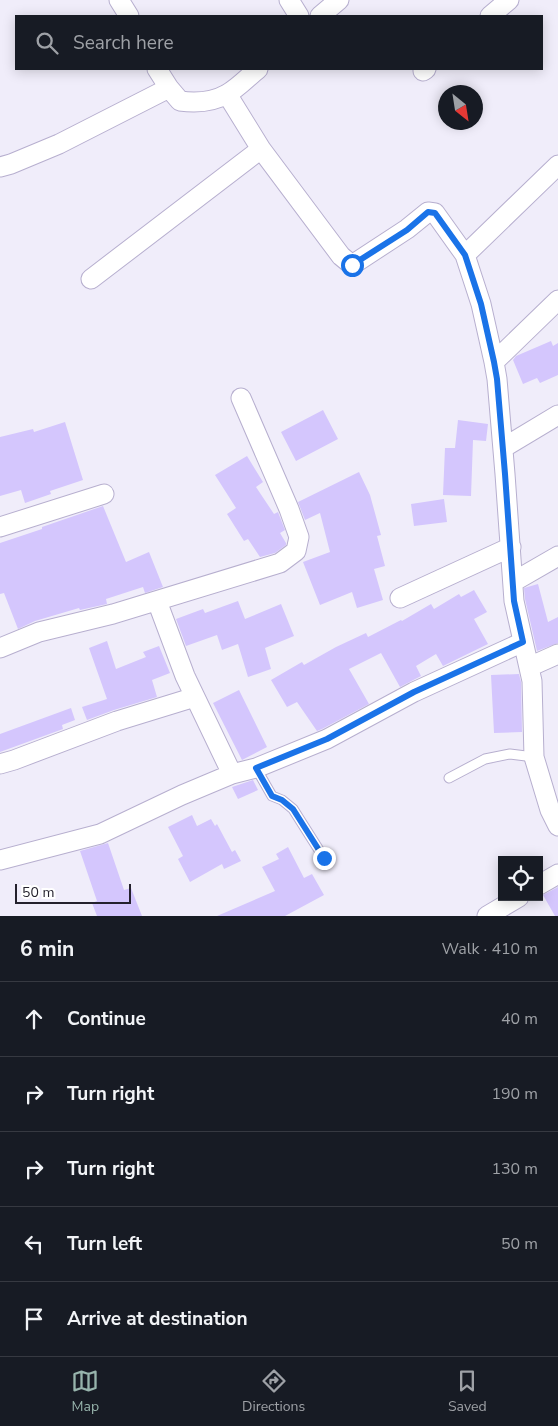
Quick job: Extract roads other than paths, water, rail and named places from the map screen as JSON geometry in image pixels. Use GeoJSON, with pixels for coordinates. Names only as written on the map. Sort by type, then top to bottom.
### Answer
{"type":"FeatureCollection","features":[{"type":"Feature","properties":{"kind":"street"},"geometry":{"type":"LineString","coordinates":[[119,0],[128,15]]}},
{"type":"Feature","properties":{"kind":"street"},"geometry":{"type":"LineString","coordinates":[[289,0],[297,15]]}},
{"type":"Feature","properties":{"kind":"street"},"geometry":{"type":"LineString","coordinates":[[321,15],[339,0]]}},
{"type":"Feature","properties":{"kind":"street"},"geometry":{"type":"LineString","coordinates":[[491,15],[509,0]]}},
{"type":"Feature","properties":{"kind":"street"},"geometry":{"type":"LineString","coordinates":[[158,70],[180,102],[195,103],[226,94],[257,70]]}},
{"type":"Feature","properties":{"kind":"street"},"geometry":{"type":"LineString","coordinates":[[0,167],[59,144],[169,88]]}},
{"type":"Feature","properties":{"kind":"street"},"geometry":{"type":"LineString","coordinates":[[226,94],[261,149],[340,256],[352,265],[407,230],[428,212],[435,213],[465,255],[481,304],[497,379],[514,601],[532,681],[534,757],[550,810],[558,826]]}},
{"type":"Feature","properties":{"kind":"street"},"geometry":{"type":"LineString","coordinates":[[91,279],[261,149]]}},
{"type":"Feature","properties":{"kind":"street"},"geometry":{"type":"LineString","coordinates":[[465,255],[558,165]]}},
{"type":"Feature","properties":{"kind":"street"},"geometry":{"type":"LineString","coordinates":[[494,362],[558,300]]}},
{"type":"Feature","properties":{"kind":"street"},"geometry":{"type":"LineString","coordinates":[[0,648],[39,632],[113,614],[280,563],[296,551],[299,537],[289,509],[241,398]]}},
{"type":"Feature","properties":{"kind":"street"},"geometry":{"type":"LineString","coordinates":[[503,448],[558,415]]}},
{"type":"Feature","properties":{"kind":"street"},"geometry":{"type":"LineString","coordinates":[[0,527],[104,494]]}},
{"type":"Feature","properties":{"kind":"street"},"geometry":{"type":"LineString","coordinates":[[400,598],[511,547]]}},
{"type":"Feature","properties":{"kind":"street"},"geometry":{"type":"LineString","coordinates":[[513,582],[558,556]]}},
{"type":"Feature","properties":{"kind":"street"},"geometry":{"type":"LineString","coordinates":[[157,601],[185,676],[232,774]]}},
{"type":"Feature","properties":{"kind":"street"},"geometry":{"type":"LineString","coordinates":[[0,860],[100,834],[182,795],[232,774],[256,768],[327,739],[414,692],[523,642]]}},
{"type":"Feature","properties":{"kind":"street"},"geometry":{"type":"LineString","coordinates":[[529,667],[558,654]]}},
{"type":"Feature","properties":{"kind":"street"},"geometry":{"type":"LineString","coordinates":[[0,764],[117,721],[195,697]]}},
{"type":"Feature","properties":{"kind":"street"},"geometry":{"type":"LineString","coordinates":[[543,883],[558,874]]}},
{"type":"Feature","properties":{"kind":"street"},"geometry":{"type":"LineString","coordinates":[[487,916],[512,901]]}},
{"type":"Feature","properties":{"kind":"lane"},"geometry":{"type":"LineString","coordinates":[[449,778],[485,759],[510,754],[534,757]]}},
{"type":"Feature","properties":{"kind":"lane"},"geometry":{"type":"LineString","coordinates":[[256,768],[272,796],[282,800],[293,809],[324,858]]}}]}
